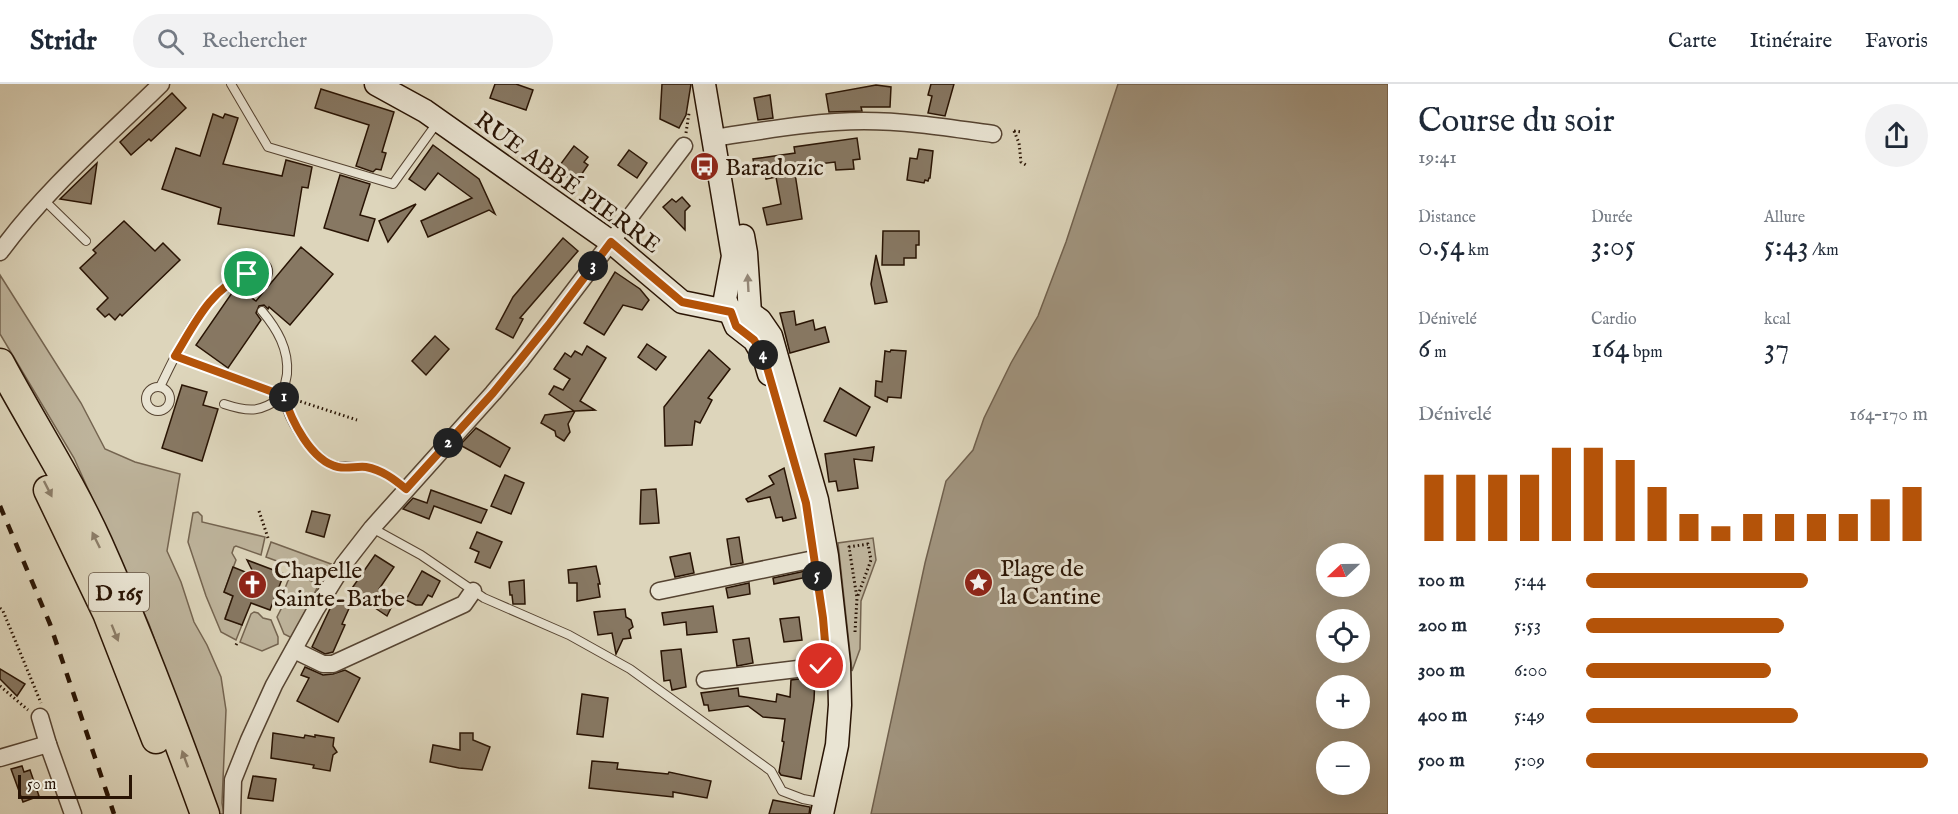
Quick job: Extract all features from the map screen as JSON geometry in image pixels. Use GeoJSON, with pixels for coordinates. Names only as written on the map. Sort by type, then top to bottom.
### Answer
{"type":"FeatureCollection","features":[{"type":"Feature","properties":{"kind":"highway","name":"D 165"},"geometry":{"type":"LineString","coordinates":[[2,378],[25,444],[107,612],[184,814]]}},
{"type":"Feature","properties":{"kind":"highway","name":"D 165"},"geometry":{"type":"LineString","coordinates":[[2,378],[42,436],[97,541],[146,653],[205,814]]}},
{"type":"Feature","properties":{"kind":"street"},"geometry":{"type":"LineString","coordinates":[[0,252],[16,229],[43,199],[162,84]]}},
{"type":"Feature","properties":{"kind":"street","name":"RUE ABBÉ PIERRE"},"geometry":{"type":"LineString","coordinates":[[376,84],[425,111],[611,242],[682,302],[740,312]]}},
{"type":"Feature","properties":{"kind":"street"},"geometry":{"type":"LineString","coordinates":[[704,84],[719,137]]}},
{"type":"Feature","properties":{"kind":"street"},"geometry":{"type":"LineString","coordinates":[[717,84],[719,137],[732,256],[725,299],[740,312],[760,320],[771,336],[817,500],[827,556],[833,664],[817,808]]}},
{"type":"Feature","properties":{"kind":"street"},"geometry":{"type":"LineString","coordinates":[[719,137],[773,129],[863,121],[917,123],[993,134]]}},
{"type":"Feature","properties":{"kind":"street"},"geometry":{"type":"LineString","coordinates":[[232,814],[233,780],[274,685],[344,564],[372,528],[493,393],[550,323],[684,146]]}},
{"type":"Feature","properties":{"kind":"street"},"geometry":{"type":"LineString","coordinates":[[740,312],[736,326],[754,340],[764,357],[806,503],[823,618],[833,664]]}},
{"type":"Feature","properties":{"kind":"street"},"geometry":{"type":"LineString","coordinates":[[659,591],[814,559]]}},
{"type":"Feature","properties":{"kind":"street"},"geometry":{"type":"LineString","coordinates":[[294,650],[323,664],[333,664],[464,604],[473,591]]}},
{"type":"Feature","properties":{"kind":"street"},"geometry":{"type":"LineString","coordinates":[[705,680],[833,664]]}},
{"type":"Feature","properties":{"kind":"street"},"geometry":{"type":"LineString","coordinates":[[40,717],[73,814]]}},
{"type":"Feature","properties":{"kind":"street"},"geometry":{"type":"LineString","coordinates":[[0,758],[48,744]]}},
{"type":"Feature","properties":{"kind":"lane"},"geometry":{"type":"LineString","coordinates":[[231,84],[268,147],[393,184],[438,121]]}},
{"type":"Feature","properties":{"kind":"lane"},"geometry":{"type":"LineString","coordinates":[[43,199],[86,240]]}},
{"type":"Feature","properties":{"kind":"lane"},"geometry":{"type":"LineString","coordinates":[[160,387],[175,356],[217,293],[235,278],[247,274]]}},
{"type":"Feature","properties":{"kind":"lane"},"geometry":{"type":"LineString","coordinates":[[262,312],[275,327],[282,342],[287,360],[284,396],[296,428],[310,447],[323,460],[337,467],[365,467],[376,470],[389,475],[406,489]]}},
{"type":"Feature","properties":{"kind":"lane"},"geometry":{"type":"LineString","coordinates":[[175,356],[284,396]]}},
{"type":"Feature","properties":{"kind":"lane"},"geometry":{"type":"LineString","coordinates":[[224,404],[250,411],[260,410],[284,396]]}},
{"type":"Feature","properties":{"kind":"lane"},"geometry":{"type":"LineString","coordinates":[[372,528],[421,555],[484,598],[570,635],[630,669],[771,771],[782,791],[817,808]]}},
{"type":"Feature","properties":{"kind":"path"},"geometry":{"type":"LineString","coordinates":[[1022,132],[1014,131],[1019,143],[1021,162],[1026,165]]}},
{"type":"Feature","properties":{"kind":"path"},"geometry":{"type":"LineString","coordinates":[[284,396],[357,420]]}},
{"type":"Feature","properties":{"kind":"path"},"geometry":{"type":"LineString","coordinates":[[259,511],[268,538]]}},
{"type":"Feature","properties":{"kind":"path"},"geometry":{"type":"LineString","coordinates":[[855,642],[857,598],[849,547],[868,544],[871,560],[857,598]]}},
{"type":"Feature","properties":{"kind":"path"},"geometry":{"type":"LineString","coordinates":[[0,608],[42,706],[40,717],[28,710],[0,686]]}},
{"type":"Feature","properties":{"kind":"shaded area"},"geometry":{"type":"Polygon","coordinates":[[[1118,84],[1388,84],[1388,814],[871,814],[925,563],[946,481],[973,450],[984,418],[1011,363],[1038,316],[1066,242],[1118,84]]]}},
{"type":"Feature","properties":{"kind":"shaded area"},"geometry":{"type":"Polygon","coordinates":[[[0,275],[81,403],[105,449],[135,462],[180,474],[167,551],[181,582],[194,622],[221,677],[226,710],[222,803],[224,814],[217,814],[149,624],[74,458],[0,334],[0,275]]]}},
{"type":"Feature","properties":{"kind":"shaded area"},"geometry":{"type":"Polygon","coordinates":[[[198,512],[202,516],[202,522],[265,537],[261,555],[236,546],[232,553],[236,560],[224,592],[233,596],[225,618],[242,625],[236,640],[221,632],[188,542],[193,513],[198,512]]]}},
{"type":"Feature","properties":{"kind":"shaded area"},"geometry":{"type":"Polygon","coordinates":[[[873,538],[876,560],[861,601],[860,649],[852,671],[838,543],[873,538]]]}},
{"type":"Feature","properties":{"kind":"shaded area"},"geometry":{"type":"Polygon","coordinates":[[[271,542],[331,564],[323,578],[266,557],[271,542]]]}},
{"type":"Feature","properties":{"kind":"shaded area"},"geometry":{"type":"Polygon","coordinates":[[[291,573],[319,584],[292,638],[284,634],[277,617],[281,609],[280,601],[291,573]]]}},
{"type":"Feature","properties":{"kind":"shaded area"},"geometry":{"type":"Polygon","coordinates":[[[254,612],[271,620],[278,637],[278,644],[262,651],[240,642],[251,614],[254,612]]]}},
{"type":"Feature","properties":{"kind":"building"},"geometry":{"type":"Polygon","coordinates":[[[495,84],[516,84],[533,90],[526,110],[490,98],[495,84]]]}},
{"type":"Feature","properties":{"kind":"building"},"geometry":{"type":"Polygon","coordinates":[[[662,84],[691,84],[686,115],[679,128],[660,119],[662,84]]]}},
{"type":"Feature","properties":{"kind":"building"},"geometry":{"type":"Polygon","coordinates":[[[931,84],[954,84],[945,116],[928,113],[932,96],[928,95],[931,84]]]}},
{"type":"Feature","properties":{"kind":"building"},"geometry":{"type":"Polygon","coordinates":[[[876,85],[891,87],[890,107],[861,107],[862,111],[829,112],[826,94],[876,85]]]}},
{"type":"Feature","properties":{"kind":"building"},"geometry":{"type":"Polygon","coordinates":[[[321,89],[394,112],[382,152],[386,153],[381,170],[376,169],[373,172],[356,166],[369,125],[315,108],[321,89]]]}},
{"type":"Feature","properties":{"kind":"building"},"geometry":{"type":"Polygon","coordinates":[[[172,93],[186,108],[151,141],[149,139],[131,155],[120,142],[172,93]]]}},
{"type":"Feature","properties":{"kind":"building"},"geometry":{"type":"Polygon","coordinates":[[[770,95],[773,118],[758,120],[754,98],[770,95]]]}},
{"type":"Feature","properties":{"kind":"building"},"geometry":{"type":"Polygon","coordinates":[[[213,114],[223,118],[225,114],[238,118],[223,164],[282,176],[286,160],[312,167],[308,188],[302,187],[294,236],[218,224],[221,208],[162,189],[176,148],[200,156],[213,114]]]}},
{"type":"Feature","properties":{"kind":"building"},"geometry":{"type":"Polygon","coordinates":[[[857,138],[860,159],[853,160],[854,169],[836,170],[835,162],[794,167],[802,219],[767,225],[763,208],[781,204],[776,177],[766,179],[765,173],[756,175],[753,159],[795,153],[794,147],[857,138]]]}},
{"type":"Feature","properties":{"kind":"building"},"geometry":{"type":"Polygon","coordinates":[[[433,145],[479,179],[495,214],[489,210],[428,237],[421,221],[472,198],[438,173],[425,190],[409,179],[433,145]]]}},
{"type":"Feature","properties":{"kind":"building"},"geometry":{"type":"Polygon","coordinates":[[[574,146],[588,157],[584,162],[588,165],[579,178],[569,174],[567,177],[557,169],[574,146]]]}},
{"type":"Feature","properties":{"kind":"building"},"geometry":{"type":"Polygon","coordinates":[[[919,149],[933,151],[930,178],[924,183],[907,180],[910,158],[917,159],[919,149]]]}},
{"type":"Feature","properties":{"kind":"building"},"geometry":{"type":"Polygon","coordinates":[[[629,150],[647,163],[637,178],[618,165],[629,150]]]}},
{"type":"Feature","properties":{"kind":"building"},"geometry":{"type":"Polygon","coordinates":[[[97,163],[91,204],[60,199],[97,163]]]}},
{"type":"Feature","properties":{"kind":"building"},"geometry":{"type":"Polygon","coordinates":[[[340,175],[370,184],[360,215],[375,219],[368,241],[324,228],[340,175]]]}},
{"type":"Feature","properties":{"kind":"building"},"geometry":{"type":"Polygon","coordinates":[[[682,197],[690,206],[685,211],[685,230],[663,207],[672,199],[676,202],[682,197]]]}},
{"type":"Feature","properties":{"kind":"building"},"geometry":{"type":"Polygon","coordinates":[[[416,204],[388,242],[379,221],[416,204]]]}},
{"type":"Feature","properties":{"kind":"building"},"geometry":{"type":"Polygon","coordinates":[[[124,221],[155,251],[163,243],[180,260],[122,316],[120,314],[115,320],[109,314],[105,317],[97,309],[108,298],[80,268],[96,253],[93,250],[124,221]]]}},
{"type":"Feature","properties":{"kind":"building"},"geometry":{"type":"Polygon","coordinates":[[[883,231],[919,231],[916,258],[904,258],[904,265],[882,265],[883,231]]]}},
{"type":"Feature","properties":{"kind":"building"},"geometry":{"type":"Polygon","coordinates":[[[563,238],[578,251],[520,318],[523,319],[513,338],[496,329],[513,297],[563,238]]]}},
{"type":"Feature","properties":{"kind":"building"},"geometry":{"type":"Polygon","coordinates":[[[301,247],[333,274],[290,325],[269,307],[268,309],[264,305],[259,306],[256,313],[261,320],[228,368],[196,345],[236,287],[256,301],[301,247]]]}},
{"type":"Feature","properties":{"kind":"building"},"geometry":{"type":"Polygon","coordinates":[[[876,255],[887,302],[875,304],[871,284],[876,255]]]}},
{"type":"Feature","properties":{"kind":"building"},"geometry":{"type":"Polygon","coordinates":[[[615,272],[640,289],[649,300],[642,310],[623,305],[604,335],[584,323],[615,272]]]}},
{"type":"Feature","properties":{"kind":"building"},"geometry":{"type":"Polygon","coordinates":[[[794,311],[796,325],[813,320],[815,330],[825,327],[829,342],[790,353],[780,313],[794,311]]]}},
{"type":"Feature","properties":{"kind":"building"},"geometry":{"type":"Polygon","coordinates":[[[435,336],[449,349],[426,375],[412,361],[435,336]]]}},
{"type":"Feature","properties":{"kind":"building"},"geometry":{"type":"Polygon","coordinates":[[[647,344],[666,357],[656,370],[638,357],[647,344]]]}},
{"type":"Feature","properties":{"kind":"building"},"geometry":{"type":"Polygon","coordinates":[[[587,346],[606,358],[580,401],[595,410],[575,411],[568,424],[570,432],[564,441],[556,436],[555,431],[541,423],[545,415],[574,411],[549,394],[554,386],[563,390],[570,379],[554,369],[565,353],[571,357],[575,351],[582,355],[587,346]]]}},
{"type":"Feature","properties":{"kind":"building"},"geometry":{"type":"Polygon","coordinates":[[[709,350],[730,369],[708,398],[712,400],[700,423],[695,421],[692,445],[665,446],[664,407],[709,350]]]}},
{"type":"Feature","properties":{"kind":"building"},"geometry":{"type":"Polygon","coordinates":[[[891,350],[906,351],[901,398],[888,397],[887,402],[875,396],[876,381],[882,382],[885,351],[890,352],[891,350]]]}},
{"type":"Feature","properties":{"kind":"building"},"geometry":{"type":"Polygon","coordinates":[[[182,385],[207,392],[203,405],[218,409],[202,461],[162,448],[182,385]]]}},
{"type":"Feature","properties":{"kind":"building"},"geometry":{"type":"Polygon","coordinates":[[[840,388],[870,407],[856,436],[824,421],[840,388]]]}},
{"type":"Feature","properties":{"kind":"building"},"geometry":{"type":"Polygon","coordinates":[[[476,428],[510,448],[500,467],[460,445],[476,428]]]}},
{"type":"Feature","properties":{"kind":"building"},"geometry":{"type":"Polygon","coordinates":[[[874,447],[872,461],[854,459],[858,488],[838,491],[836,481],[829,482],[825,454],[874,447]]]}},
{"type":"Feature","properties":{"kind":"building"},"geometry":{"type":"Polygon","coordinates":[[[784,468],[796,518],[783,521],[782,517],[776,518],[770,497],[748,502],[746,499],[774,484],[769,476],[784,468]]]}},
{"type":"Feature","properties":{"kind":"building"},"geometry":{"type":"Polygon","coordinates":[[[505,475],[524,483],[511,514],[491,506],[505,475]]]}},
{"type":"Feature","properties":{"kind":"building"},"geometry":{"type":"Polygon","coordinates":[[[656,489],[659,523],[640,524],[641,490],[656,489]]]}},
{"type":"Feature","properties":{"kind":"building"},"geometry":{"type":"Polygon","coordinates":[[[431,490],[487,510],[481,523],[434,506],[429,519],[403,509],[413,498],[427,503],[431,490]]]}},
{"type":"Feature","properties":{"kind":"building"},"geometry":{"type":"Polygon","coordinates":[[[312,511],[330,515],[324,537],[306,532],[312,511]]]}},
{"type":"Feature","properties":{"kind":"building"},"geometry":{"type":"Polygon","coordinates":[[[477,532],[502,542],[490,568],[475,562],[479,552],[470,548],[477,532]]]}},
{"type":"Feature","properties":{"kind":"building"},"geometry":{"type":"Polygon","coordinates":[[[739,537],[743,563],[731,565],[727,539],[739,537]]]}},
{"type":"Feature","properties":{"kind":"building"},"geometry":{"type":"Polygon","coordinates":[[[690,553],[694,573],[675,577],[670,557],[690,553]]]}},
{"type":"Feature","properties":{"kind":"building"},"geometry":{"type":"Polygon","coordinates":[[[375,555],[394,567],[379,589],[395,600],[387,616],[350,591],[375,555]]]}},
{"type":"Feature","properties":{"kind":"building","name":"Chapelle Sainte-Barbe"},"geometry":{"type":"Polygon","coordinates":[[[247,560],[284,574],[270,610],[251,603],[242,625],[225,619],[233,596],[224,592],[233,567],[255,576],[247,560]]]}},
{"type":"Feature","properties":{"kind":"building"},"geometry":{"type":"Polygon","coordinates":[[[596,566],[600,597],[577,601],[577,583],[569,583],[568,570],[596,566]]]}},
{"type":"Feature","properties":{"kind":"building"},"geometry":{"type":"Polygon","coordinates":[[[810,570],[812,576],[774,584],[773,578],[810,570]]]}},
{"type":"Feature","properties":{"kind":"building"},"geometry":{"type":"Polygon","coordinates":[[[422,571],[440,581],[432,597],[428,595],[422,605],[416,605],[406,600],[422,571]]]}},
{"type":"Feature","properties":{"kind":"building"},"geometry":{"type":"Polygon","coordinates":[[[524,580],[525,604],[513,604],[509,582],[524,580]]]}},
{"type":"Feature","properties":{"kind":"building"},"geometry":{"type":"Polygon","coordinates":[[[749,583],[750,594],[728,598],[726,588],[749,583]]]}},
{"type":"Feature","properties":{"kind":"building"},"geometry":{"type":"Polygon","coordinates":[[[335,598],[351,604],[333,652],[325,654],[312,647],[335,598]]]}},
{"type":"Feature","properties":{"kind":"building"},"geometry":{"type":"Polygon","coordinates":[[[713,606],[717,632],[687,635],[686,622],[664,625],[662,613],[713,606]]]}},
{"type":"Feature","properties":{"kind":"building"},"geometry":{"type":"Polygon","coordinates":[[[625,609],[626,617],[631,620],[633,627],[629,630],[631,638],[623,639],[616,654],[612,633],[598,635],[594,612],[625,609]]]}},
{"type":"Feature","properties":{"kind":"building"},"geometry":{"type":"Polygon","coordinates":[[[799,617],[802,640],[784,642],[780,619],[799,617]]]}},
{"type":"Feature","properties":{"kind":"building"},"geometry":{"type":"Polygon","coordinates":[[[749,638],[753,663],[737,666],[733,640],[749,638]]]}},
{"type":"Feature","properties":{"kind":"building"},"geometry":{"type":"Polygon","coordinates":[[[681,649],[686,687],[672,690],[670,680],[664,681],[661,651],[681,649]]]}},
{"type":"Feature","properties":{"kind":"building"},"geometry":{"type":"Polygon","coordinates":[[[305,667],[323,675],[345,670],[360,678],[338,722],[297,701],[309,678],[301,675],[305,667]]]}},
{"type":"Feature","properties":{"kind":"building"},"geometry":{"type":"Polygon","coordinates":[[[0,669],[25,684],[17,696],[0,679],[0,669]]]}},
{"type":"Feature","properties":{"kind":"building"},"geometry":{"type":"Polygon","coordinates":[[[815,677],[814,700],[801,779],[781,775],[779,772],[785,719],[763,717],[748,706],[709,711],[708,705],[704,705],[701,693],[738,688],[739,696],[776,702],[777,694],[790,697],[791,680],[815,677]]]}},
{"type":"Feature","properties":{"kind":"building"},"geometry":{"type":"Polygon","coordinates":[[[582,694],[608,698],[603,737],[577,734],[582,694]]]}},
{"type":"Feature","properties":{"kind":"building"},"geometry":{"type":"Polygon","coordinates":[[[273,733],[304,738],[305,735],[315,737],[315,735],[334,738],[333,746],[337,752],[333,755],[330,771],[313,768],[314,765],[271,758],[273,733]]]}},
{"type":"Feature","properties":{"kind":"building"},"geometry":{"type":"Polygon","coordinates":[[[460,733],[473,733],[473,740],[490,747],[482,770],[430,762],[433,745],[460,750],[460,733]]]}},
{"type":"Feature","properties":{"kind":"building"},"geometry":{"type":"Polygon","coordinates":[[[592,761],[618,763],[617,769],[668,774],[669,772],[711,781],[707,798],[673,792],[673,797],[589,788],[592,761]]]}},
{"type":"Feature","properties":{"kind":"building"},"geometry":{"type":"Polygon","coordinates":[[[22,766],[24,772],[30,770],[39,796],[23,802],[11,769],[22,766]]]}},
{"type":"Feature","properties":{"kind":"building"},"geometry":{"type":"Polygon","coordinates":[[[253,776],[276,779],[273,801],[248,798],[253,776]]]}},
{"type":"Feature","properties":{"kind":"building"},"geometry":{"type":"Polygon","coordinates":[[[773,800],[810,807],[809,814],[769,814],[773,800]]]}},
{"type":"Feature","properties":{"kind":"railway"},"geometry":{"type":"LineString","coordinates":[[0,506],[50,624],[114,814]]}},
{"type":"Feature","properties":{"kind":"place","name":"Baradozic"},"geometry":{"type":"Point","coordinates":[704,167]}},
{"type":"Feature","properties":{"kind":"place","name":"Plage de la Cantine"},"geometry":{"type":"Point","coordinates":[979,582]}},
{"type":"Feature","properties":{"kind":"place","name":"Chapelle Sainte-Barbe"},"geometry":{"type":"Point","coordinates":[253,584]}},
{"type":"Feature","properties":{"kind":"route"},"geometry":{"type":"LineString","coordinates":[[247,274],[235,278],[217,293],[175,356],[284,396],[296,428],[323,460],[337,467],[365,467],[376,470],[389,475],[406,489],[493,393],[550,323],[611,242],[682,302],[731,312],[736,326],[748,333],[764,357],[806,503],[823,618],[827,665],[821,666]]}}]}
